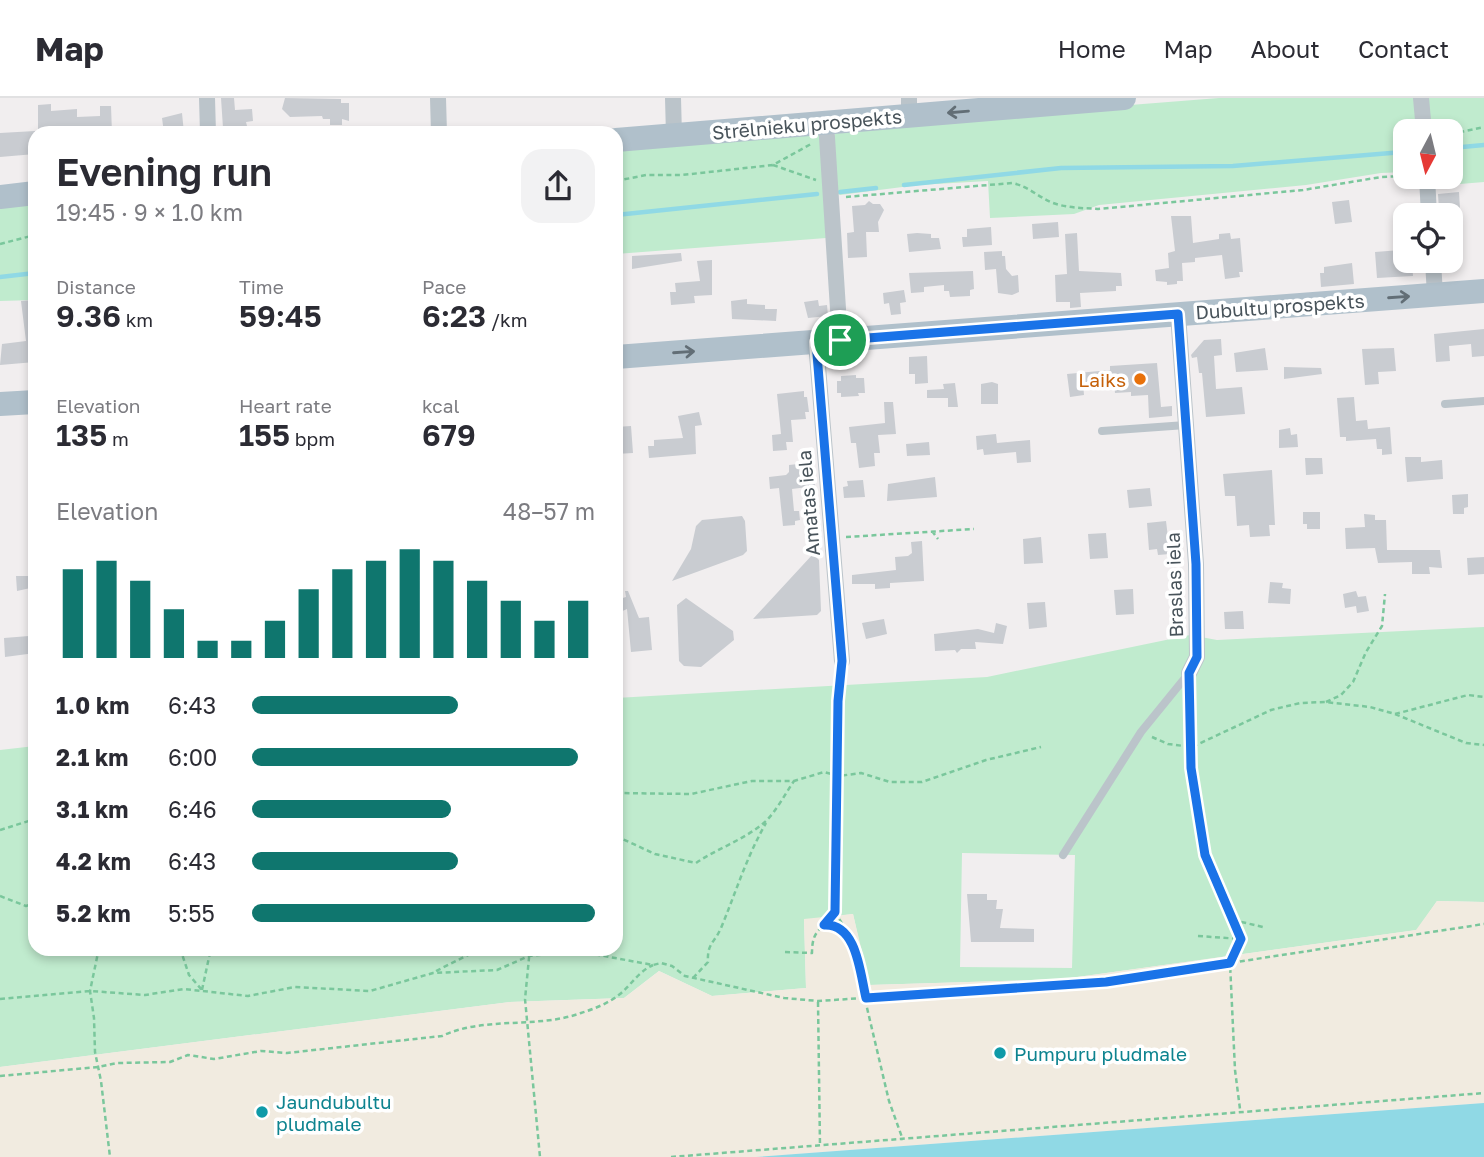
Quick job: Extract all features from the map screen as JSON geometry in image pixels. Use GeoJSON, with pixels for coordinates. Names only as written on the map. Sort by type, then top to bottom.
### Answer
{"type":"FeatureCollection","features":[{"type":"Feature","properties":{"kind":"main road","name":"Strēlnieku prospekts"},"geometry":{"type":"LineString","coordinates":[[623,139],[674,135],[827,133],[909,107],[1124,98]]}},
{"type":"Feature","properties":{"kind":"main road"},"geometry":{"type":"LineString","coordinates":[[0,197],[28,194]]}},
{"type":"Feature","properties":{"kind":"main road","name":"Dubultu prospekts"},"geometry":{"type":"LineString","coordinates":[[623,356],[1484,291]]}},
{"type":"Feature","properties":{"kind":"main road"},"geometry":{"type":"LineString","coordinates":[[0,404],[28,402]]}},
{"type":"Feature","properties":{"kind":"street"},"geometry":{"type":"LineString","coordinates":[[207,98],[208,126]]}},
{"type":"Feature","properties":{"kind":"street"},"geometry":{"type":"LineString","coordinates":[[439,98],[439,126]]}},
{"type":"Feature","properties":{"kind":"street"},"geometry":{"type":"LineString","coordinates":[[673,98],[674,135]]}},
{"type":"Feature","properties":{"kind":"street"},"geometry":{"type":"LineString","coordinates":[[1421,98],[1423,119]]}},
{"type":"Feature","properties":{"kind":"street","name":"Amatas iela"},"geometry":{"type":"LineString","coordinates":[[827,133],[831,192],[828,341],[832,538],[842,661]]}},
{"type":"Feature","properties":{"kind":"street"},"geometry":{"type":"LineString","coordinates":[[1434,273],[1436,295]]}},
{"type":"Feature","properties":{"kind":"street","name":"Braslas iela"},"geometry":{"type":"LineString","coordinates":[[1178,314],[1196,564],[1197,657],[1189,673]]}},
{"type":"Feature","properties":{"kind":"lane"},"geometry":{"type":"LineString","coordinates":[[1445,404],[1484,401]]}},
{"type":"Feature","properties":{"kind":"lane"},"geometry":{"type":"LineString","coordinates":[[1102,431],[1186,425]]}},
{"type":"Feature","properties":{"kind":"lane","name":"Braslas iela"},"geometry":{"type":"LineString","coordinates":[[1063,855],[1141,733],[1189,673]]}},
{"type":"Feature","properties":{"kind":"path"},"geometry":{"type":"LineString","coordinates":[[1463,131],[1484,127]]}},
{"type":"Feature","properties":{"kind":"path"},"geometry":{"type":"LineString","coordinates":[[623,180],[646,175],[682,175],[772,165],[827,133]]}},
{"type":"Feature","properties":{"kind":"path"},"geometry":{"type":"LineString","coordinates":[[772,165],[831,192],[1012,183],[1025,186],[1052,202],[1074,208],[1098,209],[1303,190],[1393,176]]}},
{"type":"Feature","properties":{"kind":"path"},"geometry":{"type":"LineString","coordinates":[[0,244],[28,237]]}},
{"type":"Feature","properties":{"kind":"path"},"geometry":{"type":"LineString","coordinates":[[832,538],[974,529]]}},
{"type":"Feature","properties":{"kind":"path"},"geometry":{"type":"LineString","coordinates":[[932,531],[937,538]]}},
{"type":"Feature","properties":{"kind":"path"},"geometry":{"type":"LineString","coordinates":[[1325,702],[1341,695],[1353,682],[1366,652],[1382,626],[1385,594]]}},
{"type":"Feature","properties":{"kind":"path"},"geometry":{"type":"LineString","coordinates":[[842,661],[838,701],[835,912],[849,935],[889,1101],[903,1140]]}},
{"type":"Feature","properties":{"kind":"path"},"geometry":{"type":"LineString","coordinates":[[1189,673],[1191,768],[1205,855],[1241,939],[1230,963],[1234,1070],[1240,1110]]}},
{"type":"Feature","properties":{"kind":"path"},"geometry":{"type":"LineString","coordinates":[[1395,714],[1468,695],[1484,697]]}},
{"type":"Feature","properties":{"kind":"path"},"geometry":{"type":"LineString","coordinates":[[1141,733],[1168,744],[1192,747],[1271,710],[1300,703],[1325,702],[1370,706],[1466,743],[1484,745]]}},
{"type":"Feature","properties":{"kind":"path"},"geometry":{"type":"LineString","coordinates":[[623,793],[691,794],[752,781],[794,781],[824,772],[839,775],[860,773],[890,782],[922,782],[986,760],[1041,747]]}},
{"type":"Feature","properties":{"kind":"path"},"geometry":{"type":"LineString","coordinates":[[693,978],[708,962],[708,947],[720,931],[748,854],[794,781]]}},
{"type":"Feature","properties":{"kind":"path"},"geometry":{"type":"LineString","coordinates":[[623,839],[656,854],[696,863],[718,848],[747,835],[767,820]]}},
{"type":"Feature","properties":{"kind":"path"},"geometry":{"type":"LineString","coordinates":[[0,831],[28,821]]}},
{"type":"Feature","properties":{"kind":"path"},"geometry":{"type":"LineString","coordinates":[[0,896],[28,905]]}},
{"type":"Feature","properties":{"kind":"path"},"geometry":{"type":"LineString","coordinates":[[785,952],[812,953],[812,937],[835,912]]}},
{"type":"Feature","properties":{"kind":"path"},"geometry":{"type":"LineString","coordinates":[[1233,920],[1263,927]]}},
{"type":"Feature","properties":{"kind":"path"},"geometry":{"type":"LineString","coordinates":[[0,1076],[117,1063],[170,1062],[188,1055],[214,1059],[261,1051],[287,1053],[442,1036],[457,1029],[528,1024],[579,1014],[599,1006],[620,994],[641,971],[661,963],[693,978],[785,998],[818,1001],[1106,982],[1484,924]]}},
{"type":"Feature","properties":{"kind":"path"},"geometry":{"type":"LineString","coordinates":[[824,925],[840,927],[849,935]]}},
{"type":"Feature","properties":{"kind":"path"},"geometry":{"type":"LineString","coordinates":[[1198,936],[1241,939]]}},
{"type":"Feature","properties":{"kind":"path"},"geometry":{"type":"LineString","coordinates":[[97,956],[90,990],[110,1157]]}},
{"type":"Feature","properties":{"kind":"path"},"geometry":{"type":"LineString","coordinates":[[183,956],[189,975],[202,990]]}},
{"type":"Feature","properties":{"kind":"path"},"geometry":{"type":"LineString","coordinates":[[202,990],[209,956]]}},
{"type":"Feature","properties":{"kind":"path"},"geometry":{"type":"LineString","coordinates":[[0,999],[90,990],[145,995],[184,989],[248,996],[295,987],[370,991],[433,972],[466,956]]}},
{"type":"Feature","properties":{"kind":"path"},"geometry":{"type":"LineString","coordinates":[[433,972],[497,970],[529,956],[525,999],[540,1157]]}},
{"type":"Feature","properties":{"kind":"path"},"geometry":{"type":"LineString","coordinates":[[604,956],[653,965]]}},
{"type":"Feature","properties":{"kind":"path"},"geometry":{"type":"LineString","coordinates":[[818,1001],[820,1146]]}},
{"type":"Feature","properties":{"kind":"path"},"geometry":{"type":"LineString","coordinates":[[671,1157],[903,1140],[1240,1110],[1484,1093]]}},
{"type":"Feature","properties":{"kind":"green space"},"geometry":{"type":"Polygon","coordinates":[[[1219,98],[1414,98],[1416,119],[1393,119],[1393,172],[1306,185],[1099,205],[1074,214],[990,218],[988,181],[918,185],[840,195],[836,193],[834,136],[838,128],[1219,98]]]}},
{"type":"Feature","properties":{"kind":"green space"},"geometry":{"type":"Polygon","coordinates":[[[1427,98],[1484,98],[1484,182],[1463,184],[1463,119],[1429,119],[1427,98]]]}},
{"type":"Feature","properties":{"kind":"green space"},"geometry":{"type":"Polygon","coordinates":[[[816,132],[820,136],[826,238],[623,253],[623,146],[816,132]]]}},
{"type":"Feature","properties":{"kind":"green space"},"geometry":{"type":"Polygon","coordinates":[[[28,201],[28,300],[0,301],[0,204],[28,201]]]}},
{"type":"Feature","properties":{"kind":"green space"},"geometry":{"type":"Polygon","coordinates":[[[1484,627],[1484,902],[1437,901],[1417,930],[1063,979],[869,985],[853,914],[804,920],[806,988],[712,996],[659,971],[624,998],[510,1002],[0,1067],[0,750],[28,747],[28,956],[623,956],[623,698],[987,677],[1190,635],[1217,640],[1484,627]],[[962,853],[960,967],[1072,968],[1075,855],[962,853]]]}},
{"type":"Feature","properties":{"kind":"sand","name":"Pumpuru pludmale"},"geometry":{"type":"Polygon","coordinates":[[[1437,901],[1484,902],[1484,1103],[756,1157],[0,1157],[0,1067],[510,1002],[624,998],[659,971],[712,996],[806,988],[804,919],[853,914],[870,985],[1063,979],[1416,930],[1437,901]]]}},
{"type":"Feature","properties":{"kind":"water"},"geometry":{"type":"Polygon","coordinates":[[[1484,1103],[1484,1157],[756,1157],[1484,1103]]]}},
{"type":"Feature","properties":{"kind":"building"},"geometry":{"type":"Polygon","coordinates":[[[221,98],[234,98],[235,110],[252,109],[253,121],[246,122],[247,126],[223,126],[221,98]]]}},
{"type":"Feature","properties":{"kind":"building"},"geometry":{"type":"Polygon","coordinates":[[[285,98],[341,99],[341,103],[349,103],[349,121],[342,119],[342,125],[330,125],[330,119],[323,119],[322,116],[290,117],[282,109],[285,98]]]}},
{"type":"Feature","properties":{"kind":"building"},"geometry":{"type":"Polygon","coordinates":[[[51,104],[51,111],[77,109],[77,117],[100,116],[100,106],[111,106],[112,126],[38,126],[38,105],[51,104]]]}},
{"type":"Feature","properties":{"kind":"building"},"geometry":{"type":"Polygon","coordinates":[[[182,113],[183,126],[163,126],[162,118],[182,113]]]}},
{"type":"Feature","properties":{"kind":"building"},"geometry":{"type":"Polygon","coordinates":[[[28,131],[28,155],[0,157],[0,133],[28,131]]]}},
{"type":"Feature","properties":{"kind":"building"},"geometry":{"type":"Polygon","coordinates":[[[1459,192],[1460,203],[1439,203],[1438,194],[1459,192]]]}},
{"type":"Feature","properties":{"kind":"building"},"geometry":{"type":"Polygon","coordinates":[[[1349,200],[1352,222],[1335,224],[1332,202],[1349,200]]]}},
{"type":"Feature","properties":{"kind":"building"},"geometry":{"type":"Polygon","coordinates":[[[869,201],[880,204],[884,210],[878,222],[879,232],[866,232],[867,257],[848,258],[847,233],[854,232],[852,206],[865,205],[869,201]]]}},
{"type":"Feature","properties":{"kind":"building"},"geometry":{"type":"Polygon","coordinates":[[[1171,216],[1191,216],[1193,243],[1219,239],[1219,234],[1230,233],[1231,239],[1240,238],[1243,272],[1239,272],[1240,277],[1225,279],[1222,255],[1195,258],[1195,262],[1182,263],[1183,281],[1177,281],[1177,284],[1167,285],[1167,282],[1156,281],[1155,270],[1169,268],[1168,253],[1175,251],[1171,216]]]}},
{"type":"Feature","properties":{"kind":"building"},"geometry":{"type":"Polygon","coordinates":[[[1058,222],[1059,237],[1033,239],[1032,224],[1058,222]]]}},
{"type":"Feature","properties":{"kind":"building"},"geometry":{"type":"Polygon","coordinates":[[[991,227],[992,245],[963,247],[962,237],[967,237],[967,229],[991,227]]]}},
{"type":"Feature","properties":{"kind":"building"},"geometry":{"type":"Polygon","coordinates":[[[1077,233],[1079,271],[1121,273],[1122,286],[1116,286],[1116,291],[1080,293],[1081,307],[1070,308],[1070,302],[1056,302],[1055,275],[1067,274],[1065,234],[1077,233]]]}},
{"type":"Feature","properties":{"kind":"building"},"geometry":{"type":"Polygon","coordinates":[[[907,234],[931,234],[931,238],[939,238],[941,249],[909,252],[907,234]]]}},
{"type":"Feature","properties":{"kind":"building"},"geometry":{"type":"Polygon","coordinates":[[[1002,251],[1006,269],[1012,276],[1018,275],[1019,292],[1012,295],[998,293],[996,269],[985,270],[984,252],[1002,251]]]}},
{"type":"Feature","properties":{"kind":"building"},"geometry":{"type":"Polygon","coordinates":[[[1393,251],[1393,273],[1413,273],[1413,276],[1377,278],[1375,252],[1393,251]]]}},
{"type":"Feature","properties":{"kind":"building"},"geometry":{"type":"Polygon","coordinates":[[[681,253],[682,261],[632,269],[632,256],[681,253]]]}},
{"type":"Feature","properties":{"kind":"building"},"geometry":{"type":"Polygon","coordinates":[[[712,260],[712,295],[694,296],[695,303],[671,305],[670,292],[676,292],[675,283],[700,281],[697,261],[712,260]]]}},
{"type":"Feature","properties":{"kind":"building"},"geometry":{"type":"Polygon","coordinates":[[[1352,263],[1354,284],[1321,287],[1320,273],[1324,273],[1324,267],[1352,263]]]}},
{"type":"Feature","properties":{"kind":"building"},"geometry":{"type":"Polygon","coordinates":[[[973,271],[974,289],[970,290],[970,296],[950,297],[949,291],[944,291],[944,285],[924,287],[924,292],[911,293],[909,273],[973,271]]]}},
{"type":"Feature","properties":{"kind":"building"},"geometry":{"type":"Polygon","coordinates":[[[904,290],[906,302],[900,303],[901,314],[891,315],[889,303],[884,304],[883,293],[904,290]]]}},
{"type":"Feature","properties":{"kind":"building"},"geometry":{"type":"Polygon","coordinates":[[[747,299],[747,304],[777,309],[776,321],[732,319],[731,301],[747,299]]]}},
{"type":"Feature","properties":{"kind":"building"},"geometry":{"type":"Polygon","coordinates":[[[28,300],[28,363],[0,365],[2,344],[26,341],[21,301],[28,300]]]}},
{"type":"Feature","properties":{"kind":"building"},"geometry":{"type":"Polygon","coordinates":[[[818,300],[819,306],[827,305],[828,316],[808,318],[804,302],[818,300]]]}},
{"type":"Feature","properties":{"kind":"building"},"geometry":{"type":"Polygon","coordinates":[[[1484,329],[1484,356],[1472,357],[1471,344],[1449,346],[1450,361],[1436,362],[1434,334],[1484,329]]]}},
{"type":"Feature","properties":{"kind":"building"},"geometry":{"type":"Polygon","coordinates":[[[1221,339],[1222,355],[1214,356],[1216,389],[1242,387],[1245,414],[1206,417],[1202,373],[1199,373],[1197,357],[1192,358],[1191,355],[1204,340],[1221,339]]]}},
{"type":"Feature","properties":{"kind":"building"},"geometry":{"type":"Polygon","coordinates":[[[1265,348],[1268,370],[1236,372],[1234,353],[1265,348]]]}},
{"type":"Feature","properties":{"kind":"building"},"geometry":{"type":"Polygon","coordinates":[[[1394,348],[1396,371],[1378,372],[1379,384],[1365,385],[1362,349],[1394,348]]]}},
{"type":"Feature","properties":{"kind":"building"},"geometry":{"type":"Polygon","coordinates":[[[927,356],[928,383],[915,384],[915,374],[909,374],[909,357],[927,356]]]}},
{"type":"Feature","properties":{"kind":"building"},"geometry":{"type":"Polygon","coordinates":[[[1157,363],[1161,407],[1172,406],[1172,416],[1149,418],[1148,395],[1115,393],[1114,381],[1083,383],[1084,395],[1070,397],[1067,374],[1110,370],[1110,366],[1157,363]]]}},
{"type":"Feature","properties":{"kind":"building"},"geometry":{"type":"Polygon","coordinates":[[[1284,367],[1321,368],[1322,374],[1284,379],[1284,367]]]}},
{"type":"Feature","properties":{"kind":"building"},"geometry":{"type":"Polygon","coordinates":[[[856,375],[856,378],[864,378],[865,393],[841,397],[841,393],[837,393],[837,381],[841,381],[841,376],[856,375]]]}},
{"type":"Feature","properties":{"kind":"building"},"geometry":{"type":"Polygon","coordinates":[[[955,383],[958,407],[948,407],[948,398],[927,398],[927,390],[944,389],[943,384],[955,383]]]}},
{"type":"Feature","properties":{"kind":"building"},"geometry":{"type":"Polygon","coordinates":[[[981,384],[998,384],[998,404],[981,404],[981,384]]]}},
{"type":"Feature","properties":{"kind":"building"},"geometry":{"type":"Polygon","coordinates":[[[804,391],[809,412],[805,412],[806,419],[791,420],[793,442],[786,442],[787,450],[773,451],[772,435],[781,434],[777,394],[804,391]]]}},
{"type":"Feature","properties":{"kind":"building"},"geometry":{"type":"Polygon","coordinates":[[[1354,397],[1356,421],[1367,420],[1368,429],[1390,427],[1392,454],[1382,455],[1382,449],[1377,449],[1376,439],[1346,441],[1346,437],[1340,437],[1337,398],[1354,397]]]}},
{"type":"Feature","properties":{"kind":"building"},"geometry":{"type":"Polygon","coordinates":[[[884,402],[893,402],[896,434],[878,435],[880,453],[874,453],[875,466],[859,468],[856,443],[851,443],[849,427],[885,423],[884,402]]]}},
{"type":"Feature","properties":{"kind":"building"},"geometry":{"type":"Polygon","coordinates":[[[699,412],[702,425],[695,426],[696,454],[649,458],[648,446],[654,446],[654,440],[683,438],[678,416],[699,412]]]}},
{"type":"Feature","properties":{"kind":"building"},"geometry":{"type":"Polygon","coordinates":[[[631,426],[633,453],[623,454],[623,427],[631,426]]]}},
{"type":"Feature","properties":{"kind":"building"},"geometry":{"type":"Polygon","coordinates":[[[1290,428],[1291,435],[1297,434],[1298,447],[1279,448],[1279,430],[1290,428]]]}},
{"type":"Feature","properties":{"kind":"building"},"geometry":{"type":"Polygon","coordinates":[[[996,434],[997,443],[1030,440],[1031,462],[1017,463],[1016,452],[984,455],[983,449],[977,450],[976,436],[996,434]]]}},
{"type":"Feature","properties":{"kind":"building"},"geometry":{"type":"Polygon","coordinates":[[[929,442],[930,455],[907,456],[906,444],[929,442]]]}},
{"type":"Feature","properties":{"kind":"building"},"geometry":{"type":"Polygon","coordinates":[[[1405,457],[1421,457],[1421,462],[1442,460],[1443,479],[1407,482],[1405,457]]]}},
{"type":"Feature","properties":{"kind":"building"},"geometry":{"type":"Polygon","coordinates":[[[1305,458],[1322,458],[1323,474],[1306,475],[1305,458]]]}},
{"type":"Feature","properties":{"kind":"building"},"geometry":{"type":"Polygon","coordinates":[[[807,463],[808,474],[814,473],[815,486],[792,489],[794,511],[799,511],[800,520],[795,521],[795,525],[783,526],[779,488],[770,489],[769,477],[786,475],[789,465],[807,463]]]}},
{"type":"Feature","properties":{"kind":"building"},"geometry":{"type":"Polygon","coordinates":[[[1272,470],[1275,525],[1269,525],[1270,536],[1250,537],[1249,525],[1237,526],[1235,496],[1225,496],[1223,474],[1272,470]]]}},
{"type":"Feature","properties":{"kind":"building"},"geometry":{"type":"Polygon","coordinates":[[[935,477],[937,497],[887,501],[888,484],[935,477]]]}},
{"type":"Feature","properties":{"kind":"building"},"geometry":{"type":"Polygon","coordinates":[[[863,480],[865,497],[844,498],[843,487],[848,486],[847,481],[863,480]]]}},
{"type":"Feature","properties":{"kind":"building"},"geometry":{"type":"Polygon","coordinates":[[[1150,488],[1152,506],[1129,508],[1127,490],[1150,488]]]}},
{"type":"Feature","properties":{"kind":"building"},"geometry":{"type":"Polygon","coordinates":[[[1468,494],[1468,507],[1464,508],[1464,514],[1453,514],[1452,495],[1468,494]]]}},
{"type":"Feature","properties":{"kind":"building"},"geometry":{"type":"Polygon","coordinates":[[[1303,512],[1320,512],[1320,529],[1307,529],[1307,524],[1303,524],[1303,512]]]}},
{"type":"Feature","properties":{"kind":"building"},"geometry":{"type":"Polygon","coordinates":[[[1364,514],[1375,515],[1375,520],[1386,520],[1387,550],[1440,550],[1442,568],[1429,567],[1430,574],[1412,574],[1412,562],[1378,563],[1375,548],[1346,549],[1345,528],[1365,527],[1364,514]]]}},
{"type":"Feature","properties":{"kind":"building"},"geometry":{"type":"Polygon","coordinates":[[[742,516],[745,521],[747,551],[743,555],[672,581],[691,549],[696,526],[702,520],[742,516]]]}},
{"type":"Feature","properties":{"kind":"building"},"geometry":{"type":"Polygon","coordinates":[[[1166,521],[1170,554],[1158,555],[1157,549],[1149,550],[1147,523],[1166,521]]]}},
{"type":"Feature","properties":{"kind":"building"},"geometry":{"type":"Polygon","coordinates":[[[1106,533],[1108,558],[1090,559],[1088,534],[1106,533]]]}},
{"type":"Feature","properties":{"kind":"building"},"geometry":{"type":"Polygon","coordinates":[[[1041,537],[1043,563],[1024,564],[1023,539],[1041,537]]]}},
{"type":"Feature","properties":{"kind":"building"},"geometry":{"type":"Polygon","coordinates":[[[922,541],[924,581],[890,583],[890,588],[875,589],[875,584],[852,584],[852,575],[896,570],[895,557],[908,556],[912,553],[911,542],[922,541]]]}},
{"type":"Feature","properties":{"kind":"building"},"geometry":{"type":"Polygon","coordinates":[[[813,554],[819,560],[821,611],[817,615],[753,619],[813,554]]]}},
{"type":"Feature","properties":{"kind":"building"},"geometry":{"type":"Polygon","coordinates":[[[1484,557],[1484,574],[1468,575],[1467,558],[1484,557]]]}},
{"type":"Feature","properties":{"kind":"building"},"geometry":{"type":"Polygon","coordinates":[[[16,576],[28,576],[28,589],[17,591],[16,576]]]}},
{"type":"Feature","properties":{"kind":"building"},"geometry":{"type":"Polygon","coordinates":[[[1270,582],[1283,583],[1282,588],[1291,589],[1290,604],[1268,603],[1270,582]]]}},
{"type":"Feature","properties":{"kind":"building"},"geometry":{"type":"Polygon","coordinates":[[[1133,589],[1134,614],[1116,615],[1114,590],[1133,589]]]}},
{"type":"Feature","properties":{"kind":"building"},"geometry":{"type":"Polygon","coordinates":[[[625,591],[628,591],[639,618],[649,617],[652,650],[631,652],[627,609],[623,611],[623,598],[626,597],[625,591]]]}},
{"type":"Feature","properties":{"kind":"building"},"geometry":{"type":"Polygon","coordinates":[[[1356,591],[1358,597],[1366,596],[1369,611],[1357,613],[1356,606],[1345,608],[1343,594],[1356,591]]]}},
{"type":"Feature","properties":{"kind":"building"},"geometry":{"type":"Polygon","coordinates":[[[686,598],[733,631],[734,640],[701,667],[684,666],[679,661],[677,605],[686,598]]]}},
{"type":"Feature","properties":{"kind":"building"},"geometry":{"type":"Polygon","coordinates":[[[1045,602],[1047,627],[1029,629],[1027,603],[1045,602]]]}},
{"type":"Feature","properties":{"kind":"building"},"geometry":{"type":"Polygon","coordinates":[[[1243,611],[1244,629],[1225,629],[1224,612],[1243,611]]]}},
{"type":"Feature","properties":{"kind":"building"},"geometry":{"type":"Polygon","coordinates":[[[884,619],[887,634],[866,639],[862,623],[884,619]]]}},
{"type":"Feature","properties":{"kind":"building"},"geometry":{"type":"Polygon","coordinates":[[[996,623],[1007,626],[1003,644],[975,642],[976,649],[961,649],[957,653],[955,650],[935,651],[934,634],[978,629],[994,633],[996,623]]]}},
{"type":"Feature","properties":{"kind":"building"},"geometry":{"type":"Polygon","coordinates":[[[28,636],[28,654],[5,657],[4,638],[28,636]]]}},
{"type":"Feature","properties":{"kind":"building"},"geometry":{"type":"Polygon","coordinates":[[[967,894],[987,894],[987,900],[997,900],[996,909],[1003,909],[1000,928],[1034,929],[1034,942],[971,942],[967,894]]]}},
{"type":"Feature","properties":{"kind":"waterway"},"geometry":{"type":"LineString","coordinates":[[1463,147],[1484,145]]}},
{"type":"Feature","properties":{"kind":"waterway"},"geometry":{"type":"LineString","coordinates":[[904,185],[1061,168],[1233,166],[1393,153]]}},
{"type":"Feature","properties":{"kind":"waterway"},"geometry":{"type":"LineString","coordinates":[[840,192],[876,188]]}},
{"type":"Feature","properties":{"kind":"waterway"},"geometry":{"type":"LineString","coordinates":[[623,214],[817,194]]}},
{"type":"Feature","properties":{"kind":"waterway"},"geometry":{"type":"LineString","coordinates":[[0,277],[28,274]]}},
{"type":"Feature","properties":{"kind":"place","name":"Laiks"},"geometry":{"type":"Point","coordinates":[1140,379]}},
{"type":"Feature","properties":{"kind":"place","name":"Pumpuru pludmale"},"geometry":{"type":"Point","coordinates":[1000,1053]}},
{"type":"Feature","properties":{"kind":"place","name":"Jaundubultu pludmale"},"geometry":{"type":"Point","coordinates":[262,1112]}},
{"type":"Feature","properties":{"kind":"route"},"geometry":{"type":"LineString","coordinates":[[1178,314],[1196,564],[1197,657],[1189,673],[1191,768],[1205,855],[1241,939],[1230,963],[1106,982],[866,998],[849,935],[840,927],[824,925],[835,912],[838,701],[842,661],[816,342],[840,340],[1178,314]]}}]}
